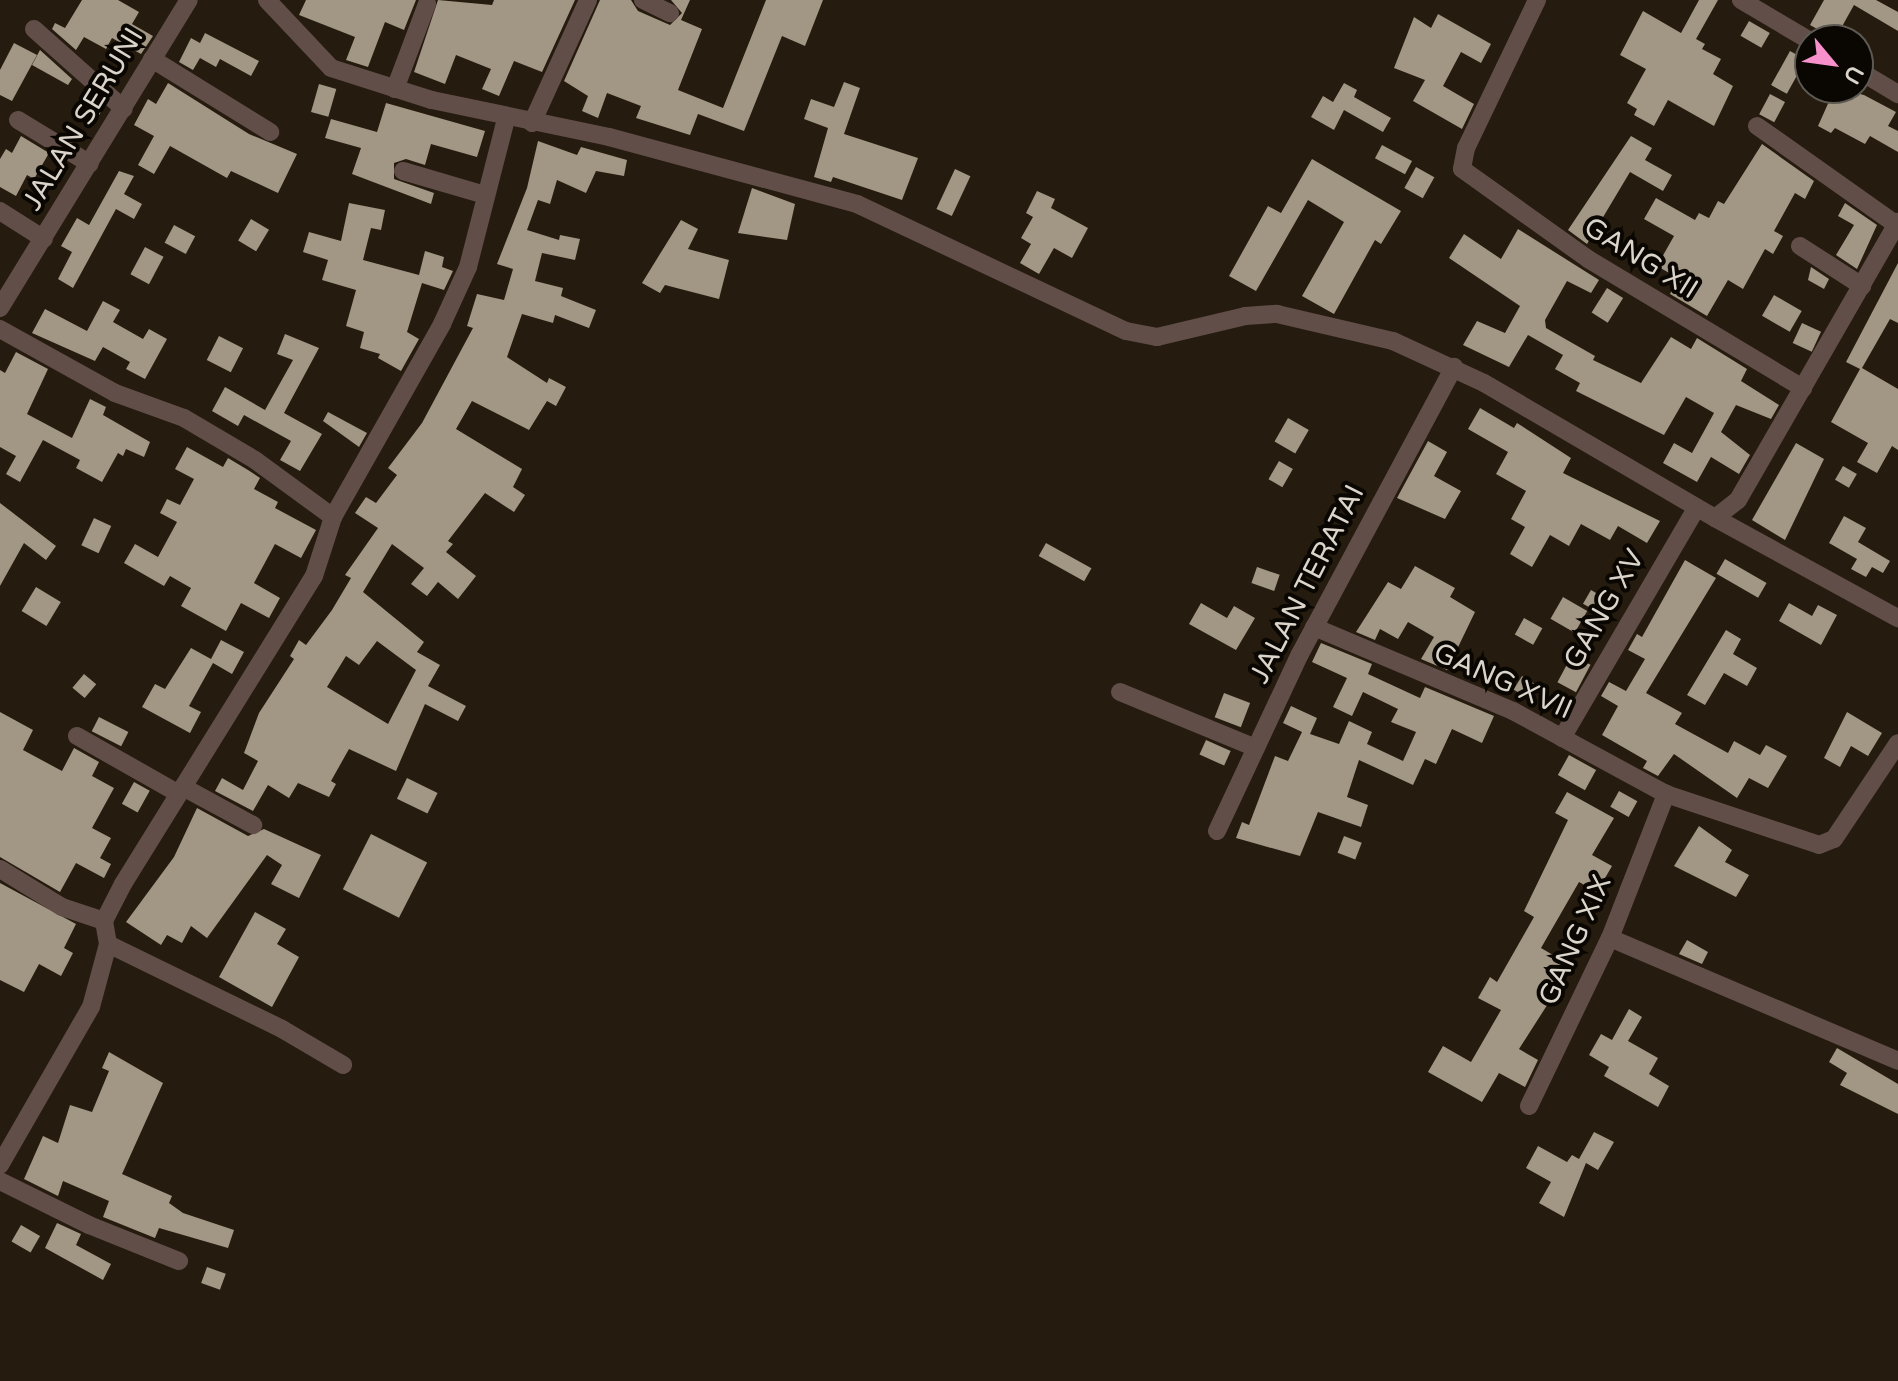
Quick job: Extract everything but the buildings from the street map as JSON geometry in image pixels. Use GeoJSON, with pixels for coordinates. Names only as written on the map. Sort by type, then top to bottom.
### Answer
{"type":"FeatureCollection","features":[{"type":"Feature","properties":{"kind":"street","name":"JALAN SERUNI"},"geometry":{"type":"LineString","coordinates":[[0,308],[189,0]]}},
{"type":"Feature","properties":{"kind":"street"},"geometry":{"type":"LineString","coordinates":[[532,123],[588,0]]}},
{"type":"Feature","properties":{"kind":"street"},"geometry":{"type":"LineString","coordinates":[[643,0],[670,13]]}},
{"type":"Feature","properties":{"kind":"street","name":"GANG XII"},"geometry":{"type":"LineString","coordinates":[[1537,0],[1460,162],[1475,181],[1547,233],[1803,388]]}},
{"type":"Feature","properties":{"kind":"street"},"geometry":{"type":"LineString","coordinates":[[1741,0],[1794,31]]}},
{"type":"Feature","properties":{"kind":"street"},"geometry":{"type":"LineString","coordinates":[[270,1],[331,68],[506,119],[777,178],[857,204],[1126,331],[1157,337],[1245,316],[1277,314],[1393,341],[1454,367],[1696,509],[1898,618]]}},
{"type":"Feature","properties":{"kind":"street"},"geometry":{"type":"LineString","coordinates":[[395,89],[427,4]]}},
{"type":"Feature","properties":{"kind":"street"},"geometry":{"type":"LineString","coordinates":[[34,29],[124,109]]}},
{"type":"Feature","properties":{"kind":"street"},"geometry":{"type":"LineString","coordinates":[[152,59],[270,132]]}},
{"type":"Feature","properties":{"kind":"street"},"geometry":{"type":"LineString","coordinates":[[1874,80],[1898,94]]}},
{"type":"Feature","properties":{"kind":"street"},"geometry":{"type":"LineString","coordinates":[[0,1165],[91,1007],[108,944],[104,921],[314,576],[333,517],[442,324],[468,267],[506,119]]}},
{"type":"Feature","properties":{"kind":"street"},"geometry":{"type":"LineString","coordinates":[[18,120],[90,164]]}},
{"type":"Feature","properties":{"kind":"street"},"geometry":{"type":"LineString","coordinates":[[1715,518],[1738,500],[1897,224],[1757,126]]}},
{"type":"Feature","properties":{"kind":"street"},"geometry":{"type":"LineString","coordinates":[[403,171],[485,195]]}},
{"type":"Feature","properties":{"kind":"street"},"geometry":{"type":"LineString","coordinates":[[0,211],[44,239]]}},
{"type":"Feature","properties":{"kind":"street"},"geometry":{"type":"LineString","coordinates":[[1800,246],[1862,286]]}},
{"type":"Feature","properties":{"kind":"street"},"geometry":{"type":"LineString","coordinates":[[0,329],[115,393],[184,418],[255,460],[333,517]]}},
{"type":"Feature","properties":{"kind":"street","name":"JALAN TERATAI"},"geometry":{"type":"LineString","coordinates":[[1217,831],[1314,627],[1454,367]]}},
{"type":"Feature","properties":{"kind":"street","name":"GANG XV"},"geometry":{"type":"LineString","coordinates":[[1562,738],[1696,509]]}},
{"type":"Feature","properties":{"kind":"street","name":"GANG XVII"},"geometry":{"type":"LineString","coordinates":[[1314,627],[1397,665],[1466,689],[1666,794],[1827,844],[1898,743]]}},
{"type":"Feature","properties":{"kind":"street"},"geometry":{"type":"LineString","coordinates":[[1120,692],[1256,748]]}},
{"type":"Feature","properties":{"kind":"street"},"geometry":{"type":"LineString","coordinates":[[77,736],[253,825]]}},
{"type":"Feature","properties":{"kind":"street","name":"GANG XIX"},"geometry":{"type":"LineString","coordinates":[[1529,1106],[1610,938],[1666,794]]}},
{"type":"Feature","properties":{"kind":"street"},"geometry":{"type":"LineString","coordinates":[[0,869],[62,907],[104,921]]}},
{"type":"Feature","properties":{"kind":"street"},"geometry":{"type":"LineString","coordinates":[[1610,938],[1898,1061]]}},
{"type":"Feature","properties":{"kind":"street"},"geometry":{"type":"LineString","coordinates":[[108,944],[282,1029],[343,1065]]}},
{"type":"Feature","properties":{"kind":"street"},"geometry":{"type":"LineString","coordinates":[[0,1181],[89,1225],[179,1261]]}}]}
